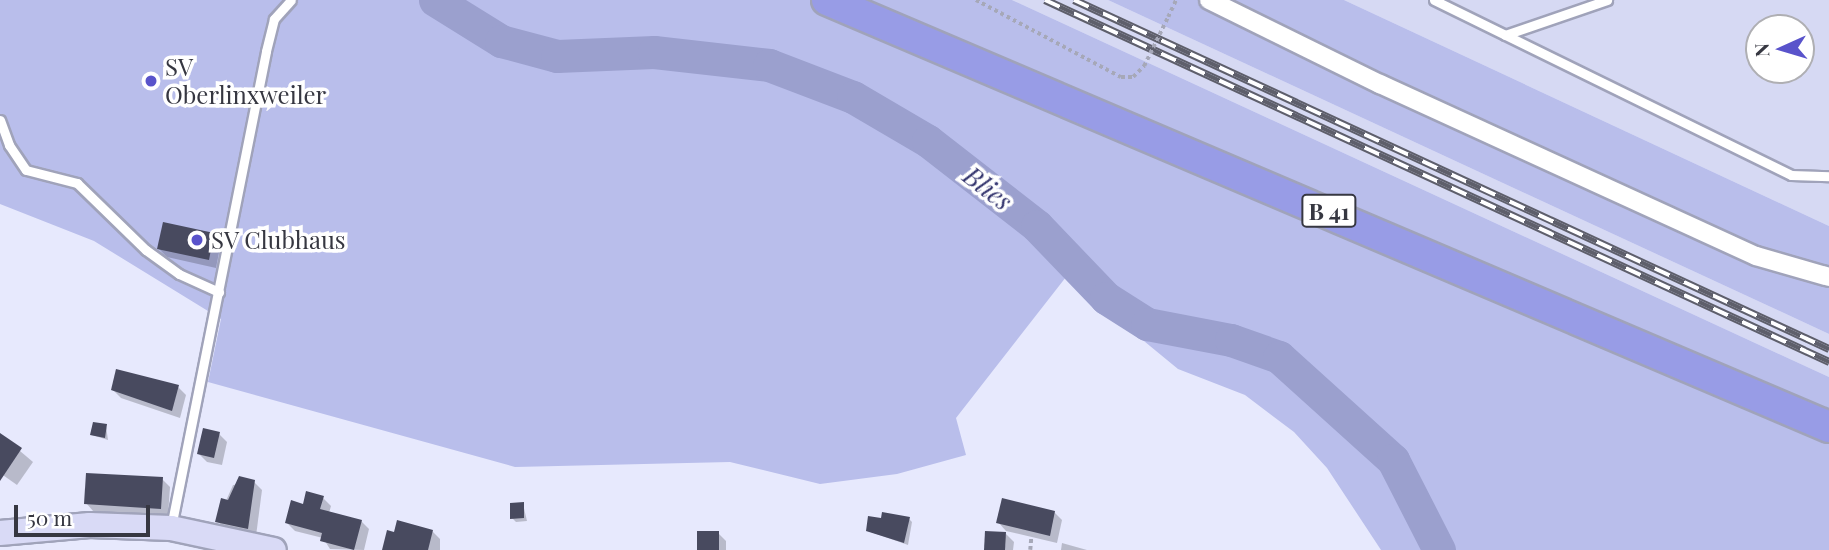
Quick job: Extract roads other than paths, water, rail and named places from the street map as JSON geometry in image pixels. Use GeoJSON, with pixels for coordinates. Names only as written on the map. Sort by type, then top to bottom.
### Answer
{"type":"FeatureCollection","features":[{"type":"Feature","properties":{"kind":"highway","name":"B 41"},"geometry":{"type":"LineString","coordinates":[[827,0],[1829,427]]}},
{"type":"Feature","properties":{"kind":"main road"},"geometry":{"type":"LineString","coordinates":[[0,533],[90,525],[171,528],[274,550]]}},
{"type":"Feature","properties":{"kind":"street"},"geometry":{"type":"LineString","coordinates":[[1209,0],[1380,84],[1756,256],[1829,277]]}},
{"type":"Feature","properties":{"kind":"lane"},"geometry":{"type":"LineString","coordinates":[[171,528],[266,51],[274,19],[291,0]]}},
{"type":"Feature","properties":{"kind":"lane"},"geometry":{"type":"LineString","coordinates":[[1434,0],[1791,175],[1829,176]]}},
{"type":"Feature","properties":{"kind":"lane"},"geometry":{"type":"LineString","coordinates":[[1505,35],[1607,0]]}},
{"type":"Feature","properties":{"kind":"lane"},"geometry":{"type":"LineString","coordinates":[[0,120],[9,145],[26,170],[77,183],[146,250],[179,274],[219,292]]}},
{"type":"Feature","properties":{"kind":"waterway","name":"Blies"},"geometry":{"type":"LineString","coordinates":[[435,0],[501,41],[557,56],[654,52],[769,65],[853,97],[928,141],[1037,226],[1106,298],[1147,324],[1231,340],[1279,357],[1393,460],[1439,550]]}},
{"type":"Feature","properties":{"kind":"railway"},"geometry":{"type":"LineString","coordinates":[[1045,0],[1829,362]]}},
{"type":"Feature","properties":{"kind":"railway"},"geometry":{"type":"LineString","coordinates":[[1074,0],[1829,349]]}},
{"type":"Feature","properties":{"kind":"place","name":"SV Oberlinxweiler"},"geometry":{"type":"Point","coordinates":[151,81]}},
{"type":"Feature","properties":{"kind":"place","name":"SV Clubhaus"},"geometry":{"type":"Point","coordinates":[197,240]}}]}
